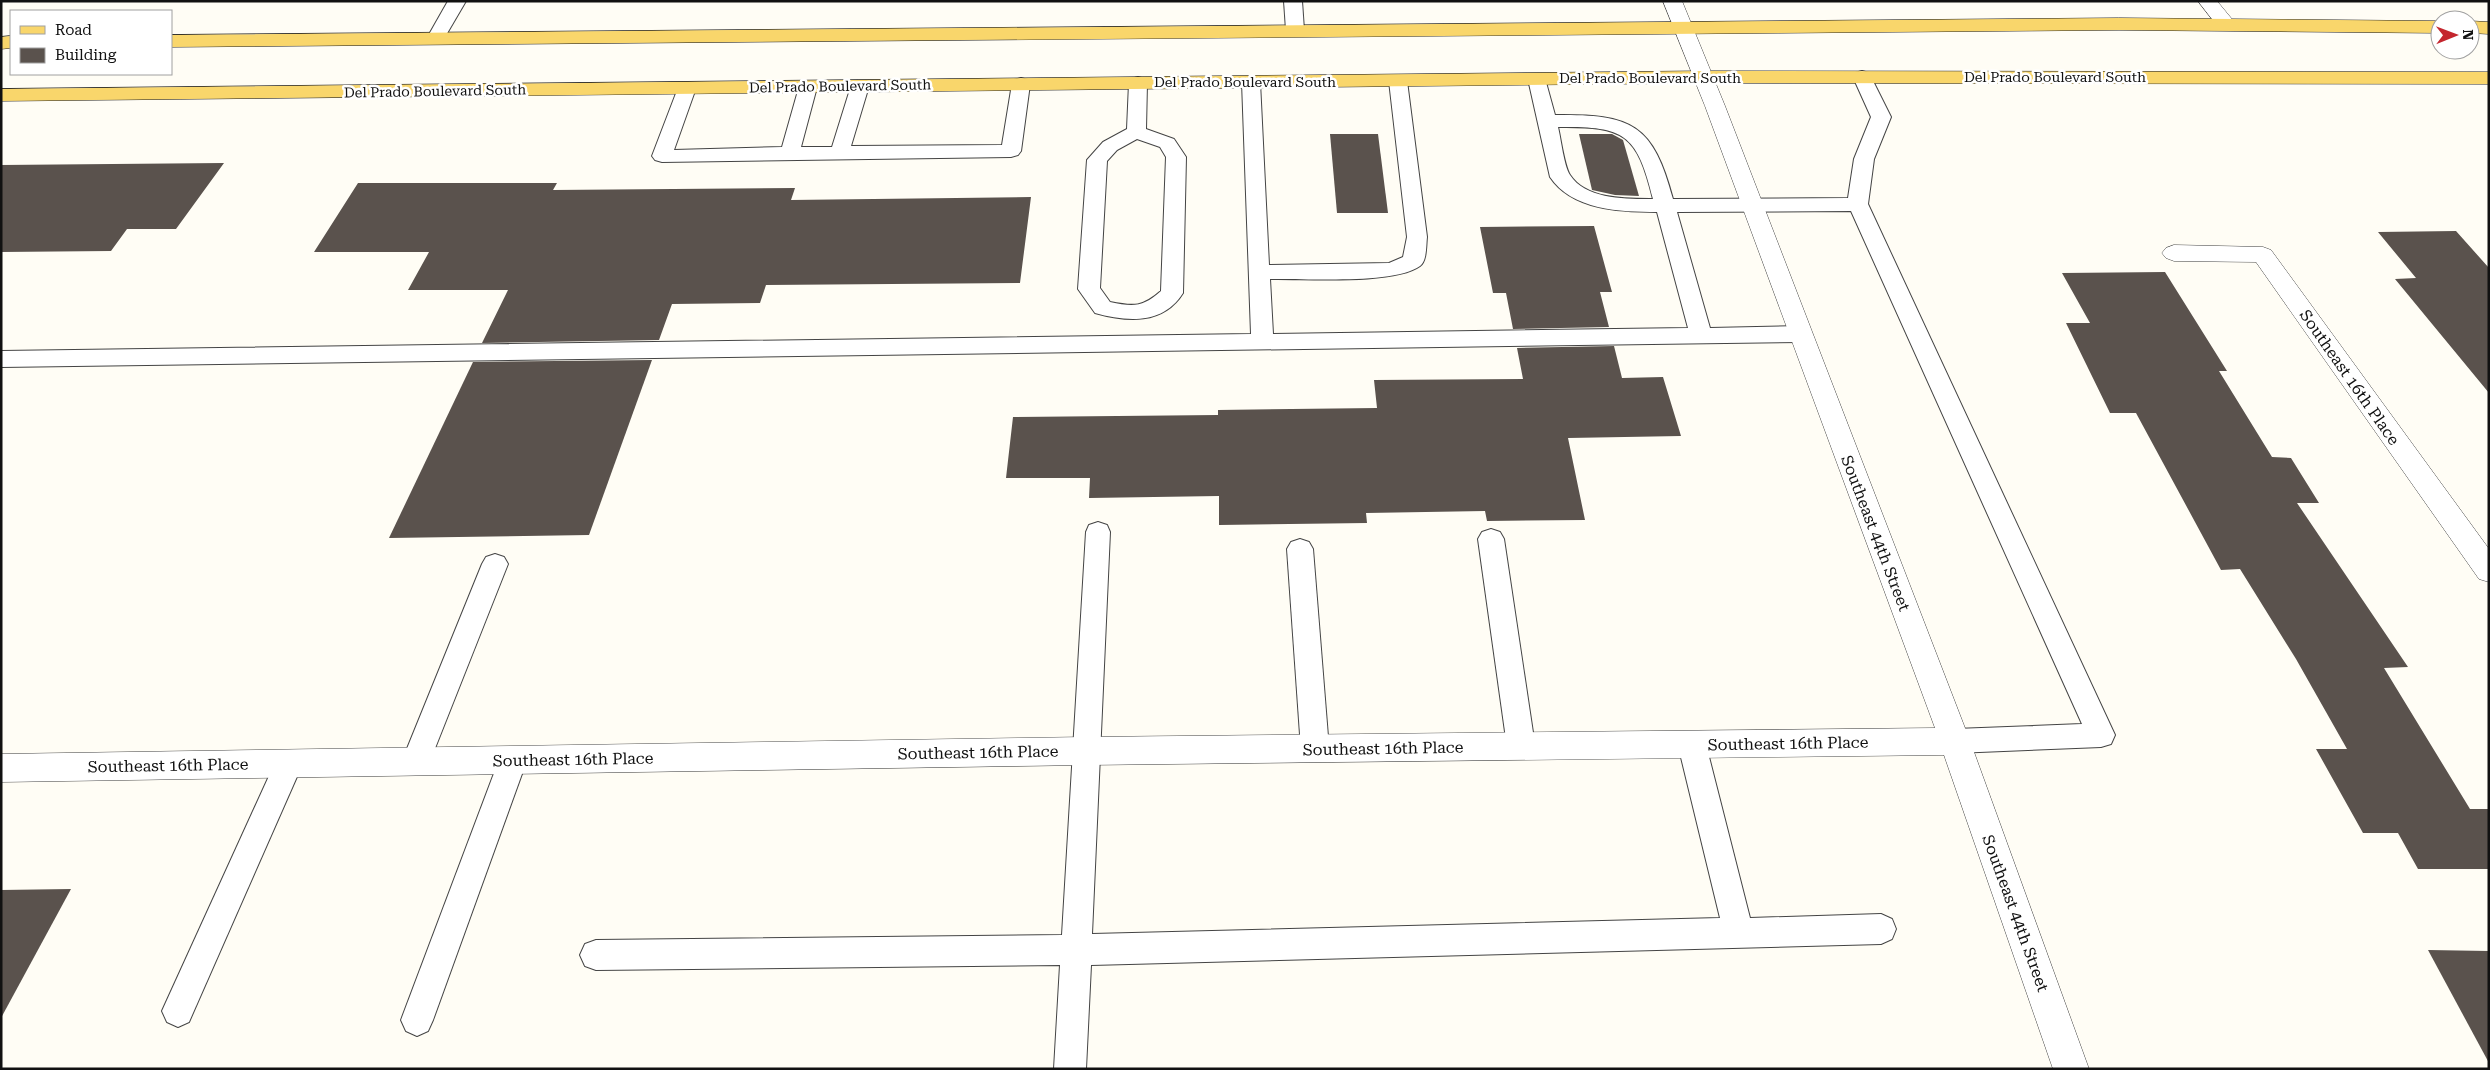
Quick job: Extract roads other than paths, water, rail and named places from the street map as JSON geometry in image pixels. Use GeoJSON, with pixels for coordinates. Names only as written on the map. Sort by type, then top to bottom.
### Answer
{"type":"FeatureCollection","features":[{"type":"Feature","properties":{"kind":"main road"},"geometry":{"type":"LineString","coordinates":[[172,41],[1682,27],[2226,24],[2430,27]]}},
{"type":"Feature","properties":{"kind":"main road","name":"Del Prado Boulevard South"},"geometry":{"type":"LineString","coordinates":[[1,95],[1704,77],[2489,78]]}},
{"type":"Feature","properties":{"kind":"street","name":"Southeast 44th Street"},"geometry":{"type":"LineString","coordinates":[[1672,1],[1704,77],[1955,741],[2071,1069]]}},
{"type":"Feature","properties":{"kind":"street"},"geometry":{"type":"LineString","coordinates":[[2207,1],[2226,24]]}},
{"type":"Feature","properties":{"kind":"street","name":"Southeast 16th Place"},"geometry":{"type":"LineString","coordinates":[[2174,252],[2263,255],[2489,571]]}},
{"type":"Feature","properties":{"kind":"street","name":"Southeast 16th Place"},"geometry":{"type":"LineString","coordinates":[[1,768],[1086,751],[1955,741]]}},
{"type":"Feature","properties":{"kind":"lane"},"geometry":{"type":"LineString","coordinates":[[436,38],[457,1]]}},
{"type":"Feature","properties":{"kind":"lane"},"geometry":{"type":"LineString","coordinates":[[1293,1],[1295,30]]}},
{"type":"Feature","properties":{"kind":"lane"},"geometry":{"type":"LineString","coordinates":[[1862,77],[1881,118],[1860,167],[1858,204],[2101,735],[1955,741]]}},
{"type":"Feature","properties":{"kind":"lane"},"geometry":{"type":"LineString","coordinates":[[1537,79],[1560,177],[1565,183],[1594,199],[1613,204],[1665,206],[1858,204]]}},
{"type":"Feature","properties":{"kind":"lane"},"geometry":{"type":"LineString","coordinates":[[1260,272],[1392,270],[1413,261],[1417,237],[1398,81]]}},
{"type":"Feature","properties":{"kind":"lane"},"geometry":{"type":"LineString","coordinates":[[1251,82],[1262,341]]}},
{"type":"Feature","properties":{"kind":"lane"},"geometry":{"type":"LineString","coordinates":[[1136,132],[1138,83]]}},
{"type":"Feature","properties":{"kind":"lane"},"geometry":{"type":"LineString","coordinates":[[687,88],[662,156],[1012,151],[1021,84]]}},
{"type":"Feature","properties":{"kind":"lane"},"geometry":{"type":"LineString","coordinates":[[790,153],[808,86]]}},
{"type":"Feature","properties":{"kind":"lane"},"geometry":{"type":"LineString","coordinates":[[839,154],[860,86]]}},
{"type":"Feature","properties":{"kind":"lane"},"geometry":{"type":"LineString","coordinates":[[1547,121],[1609,123],[1624,129],[1638,140],[1648,152],[1701,335]]}},
{"type":"Feature","properties":{"kind":"lane"},"geometry":{"type":"LineString","coordinates":[[1136,132],[1167,143],[1176,158],[1172,292],[1157,308],[1132,315],[1103,308],[1090,289],[1097,160],[1110,146],[1136,132]]}},
{"type":"Feature","properties":{"kind":"lane"},"geometry":{"type":"LineString","coordinates":[[1132,315],[1132,343]]}},
{"type":"Feature","properties":{"kind":"lane"},"geometry":{"type":"LineString","coordinates":[[1,359],[1801,334]]}},
{"type":"Feature","properties":{"kind":"lane"},"geometry":{"type":"LineString","coordinates":[[1070,1069],[1098,532]]}},
{"type":"Feature","properties":{"kind":"lane"},"geometry":{"type":"LineString","coordinates":[[1491,539],[1521,746]]}},
{"type":"Feature","properties":{"kind":"lane"},"geometry":{"type":"LineString","coordinates":[[1300,549],[1315,749]]}},
{"type":"Feature","properties":{"kind":"lane"},"geometry":{"type":"LineString","coordinates":[[416,761],[495,564]]}},
{"type":"Feature","properties":{"kind":"lane"},"geometry":{"type":"LineString","coordinates":[[1692,745],[1739,933]]}},
{"type":"Feature","properties":{"kind":"lane"},"geometry":{"type":"LineString","coordinates":[[417,1020],[513,760]]}},
{"type":"Feature","properties":{"kind":"lane"},"geometry":{"type":"LineString","coordinates":[[178,1011],[289,763]]}},
{"type":"Feature","properties":{"kind":"lane"},"geometry":{"type":"LineString","coordinates":[[596,955],[1076,950],[1881,929]]}}]}
